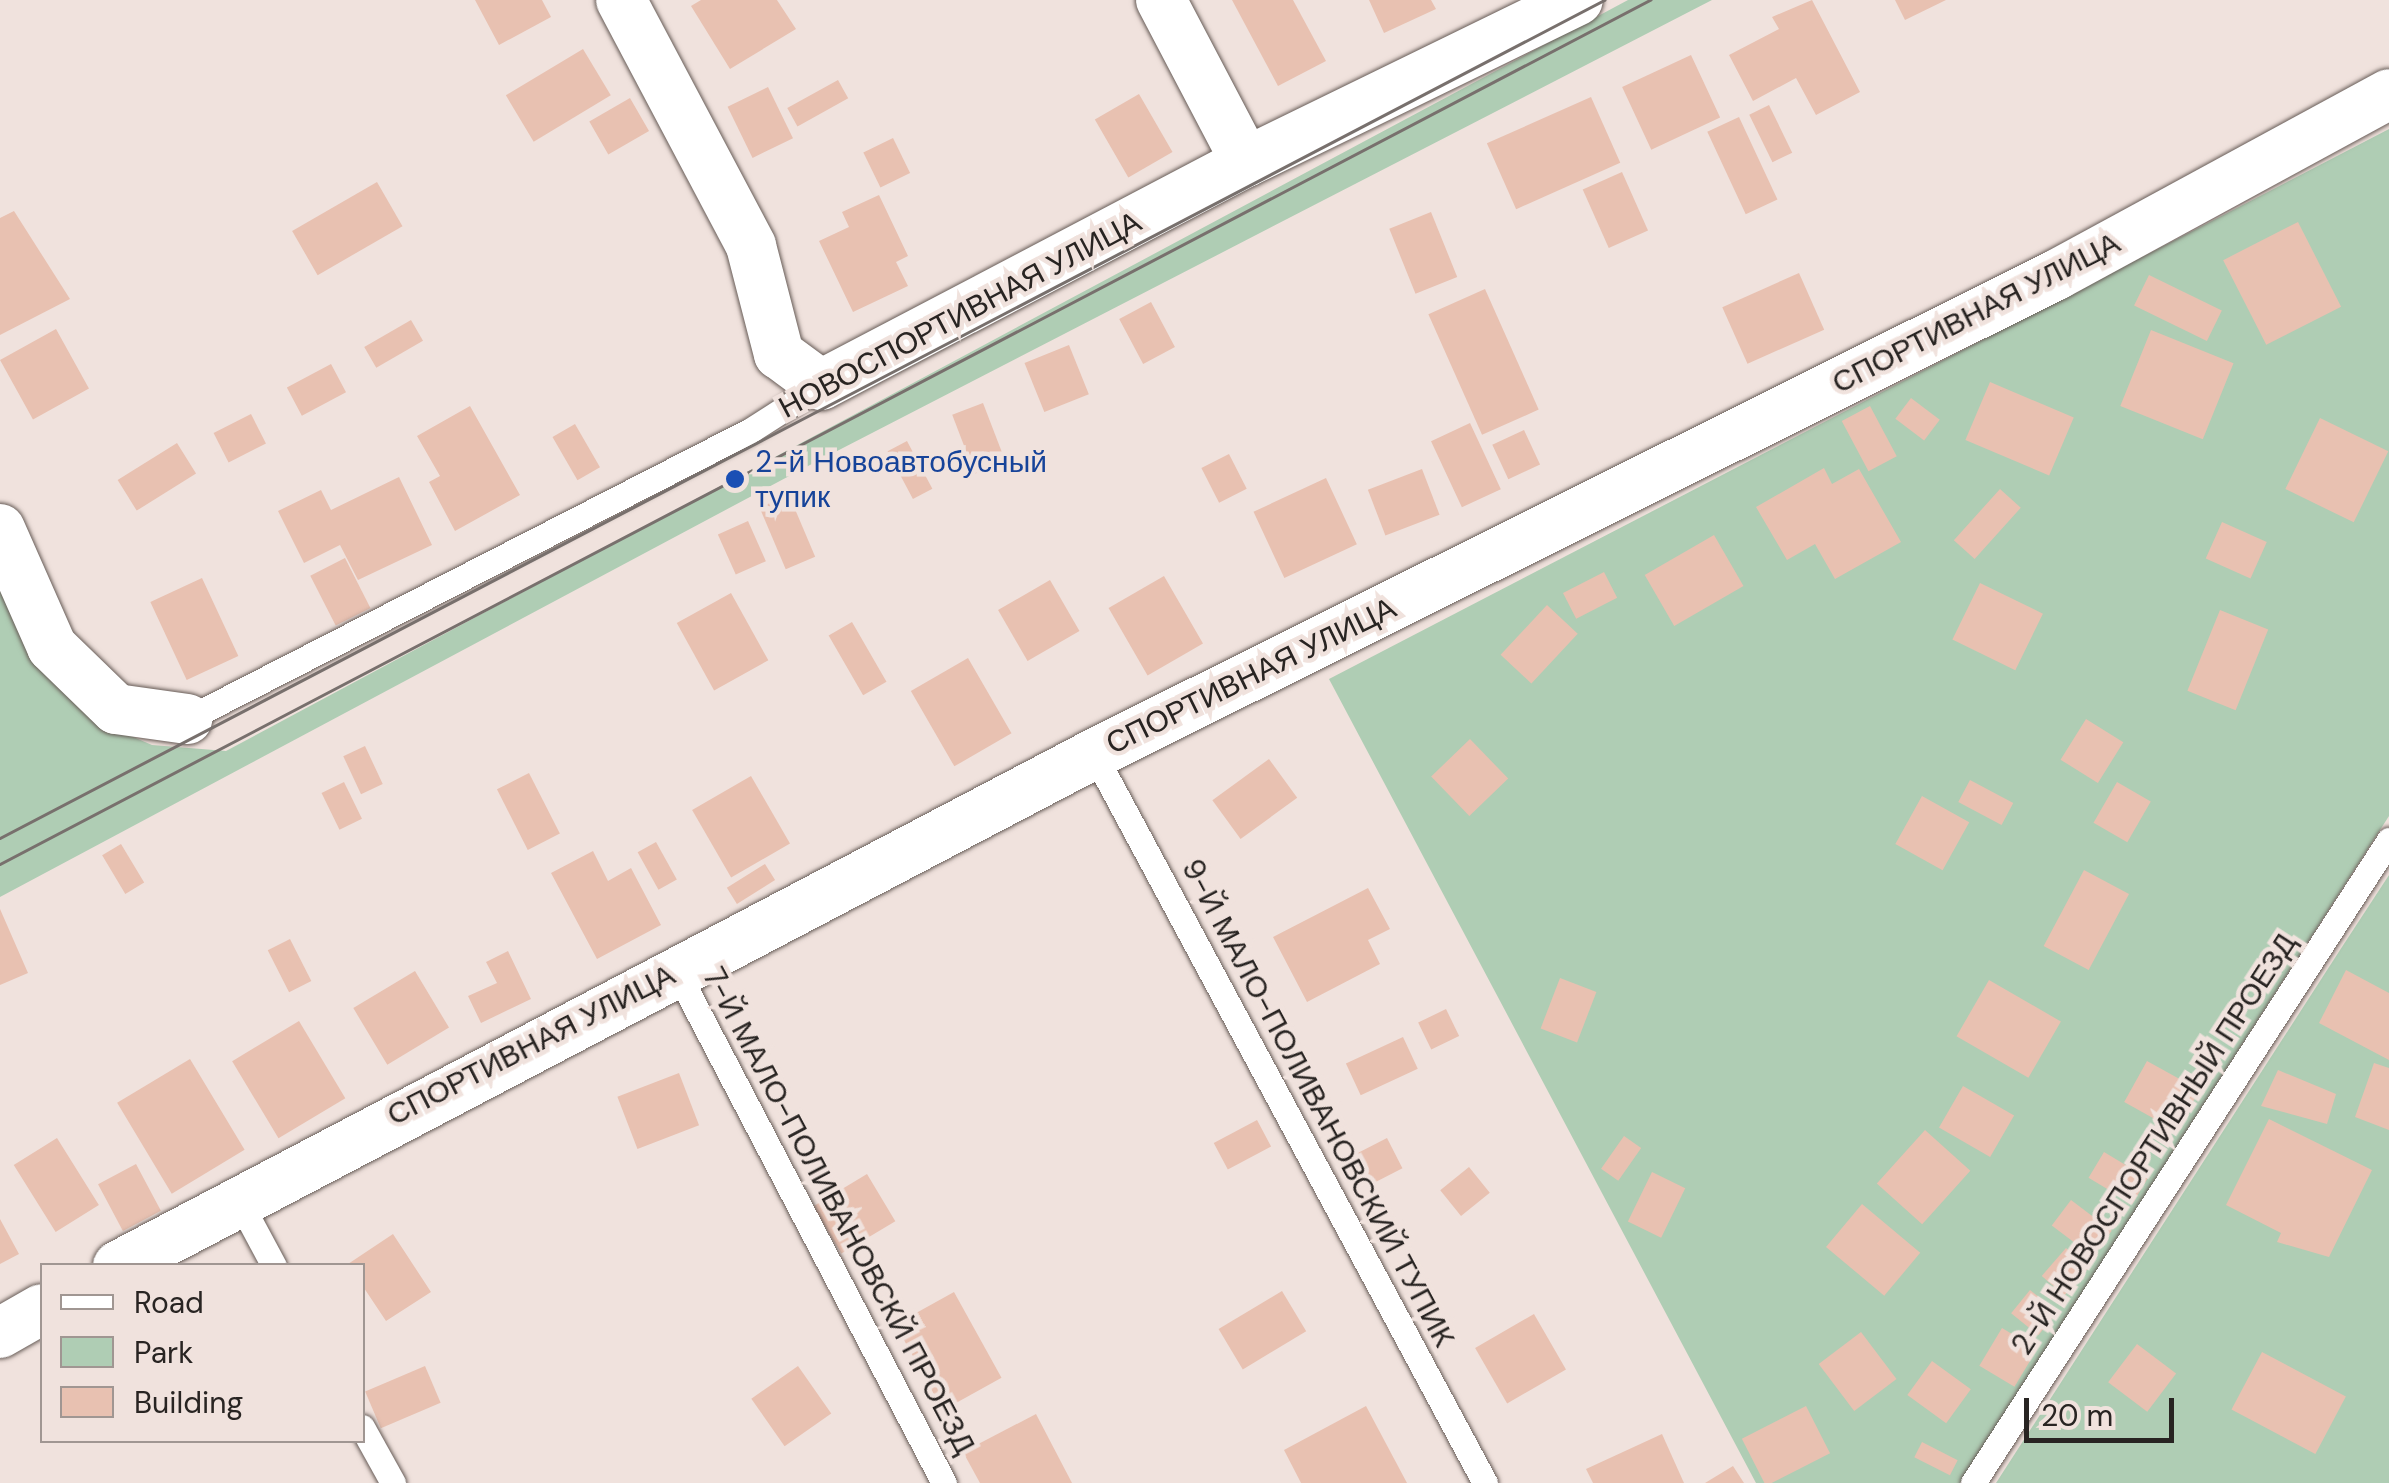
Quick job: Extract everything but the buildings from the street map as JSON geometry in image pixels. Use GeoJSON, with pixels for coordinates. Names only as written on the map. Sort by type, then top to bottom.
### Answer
{"type":"FeatureCollection","features":[{"type":"Feature","properties":{"kind":"street"},"geometry":{"type":"LineString","coordinates":[[621,0],[751,246],[780,354],[822,385]]}},
{"type":"Feature","properties":{"kind":"street"},"geometry":{"type":"LineString","coordinates":[[1161,0],[1246,162]]}},
{"type":"Feature","properties":{"kind":"street","name":"НОВОСПОРТИВНАЯ УЛИЦА"},"geometry":{"type":"LineString","coordinates":[[822,385],[1246,162],[1578,0]]}},
{"type":"Feature","properties":{"kind":"street","name":"СПОРТИВНАЯ УЛИЦА"},"geometry":{"type":"LineString","coordinates":[[123,1263],[236,1197],[1094,754],[2056,275],[2389,94]]}},
{"type":"Feature","properties":{"kind":"street"},"geometry":{"type":"LineString","coordinates":[[0,529],[52,648],[116,709],[187,719]]}},
{"type":"Feature","properties":{"kind":"street"},"geometry":{"type":"LineString","coordinates":[[0,1333],[40,1309]]}},
{"type":"Feature","properties":{"kind":"lane","name":"НОВОСПОРТИВНАЯ УЛИЦА"},"geometry":{"type":"LineString","coordinates":[[187,719],[751,430],[822,385]]}},
{"type":"Feature","properties":{"kind":"lane","name":"9-Й МАЛО-ПОЛИВАНОВСКИЙ ТУПИК"},"geometry":{"type":"LineString","coordinates":[[1094,754],[1485,1483]]}},
{"type":"Feature","properties":{"kind":"lane","name":"2-Й НОВОСПОРТИВНЫЙ ПРОЕЗД"},"geometry":{"type":"LineString","coordinates":[[1973,1483],[2389,840]]}},
{"type":"Feature","properties":{"kind":"lane","name":"7-Й МАЛО-ПОЛИВАНОВСКЙ ПРОЕЗД"},"geometry":{"type":"LineString","coordinates":[[676,970],[944,1483]]}},
{"type":"Feature","properties":{"kind":"lane"},"geometry":{"type":"LineString","coordinates":[[236,1197],[272,1263]]}},
{"type":"Feature","properties":{"kind":"lane"},"geometry":{"type":"LineString","coordinates":[[365,1432],[393,1483]]}},
{"type":"Feature","properties":{"kind":"green space"},"geometry":{"type":"Polygon","coordinates":[[[1628,0],[1712,0],[808,466],[0,897],[0,552],[103,724],[152,745],[226,751],[1628,0]]]}},
{"type":"Feature","properties":{"kind":"green space"},"geometry":{"type":"Polygon","coordinates":[[[2389,129],[2389,816],[1960,1483],[1756,1483],[1329,679],[2389,129]]]}},
{"type":"Feature","properties":{"kind":"green space"},"geometry":{"type":"Polygon","coordinates":[[[2389,875],[2389,1483],[1996,1483],[2340,950],[2389,875]]]}},
{"type":"Feature","properties":{"kind":"tram line"},"geometry":{"type":"LineString","coordinates":[[0,838],[1604,0]]}},
{"type":"Feature","properties":{"kind":"tram line"},"geometry":{"type":"LineString","coordinates":[[0,864],[1650,0]]}},
{"type":"Feature","properties":{"kind":"place","name":"2-й Новоавтобусный тупик"},"geometry":{"type":"Point","coordinates":[735,479]}}]}
